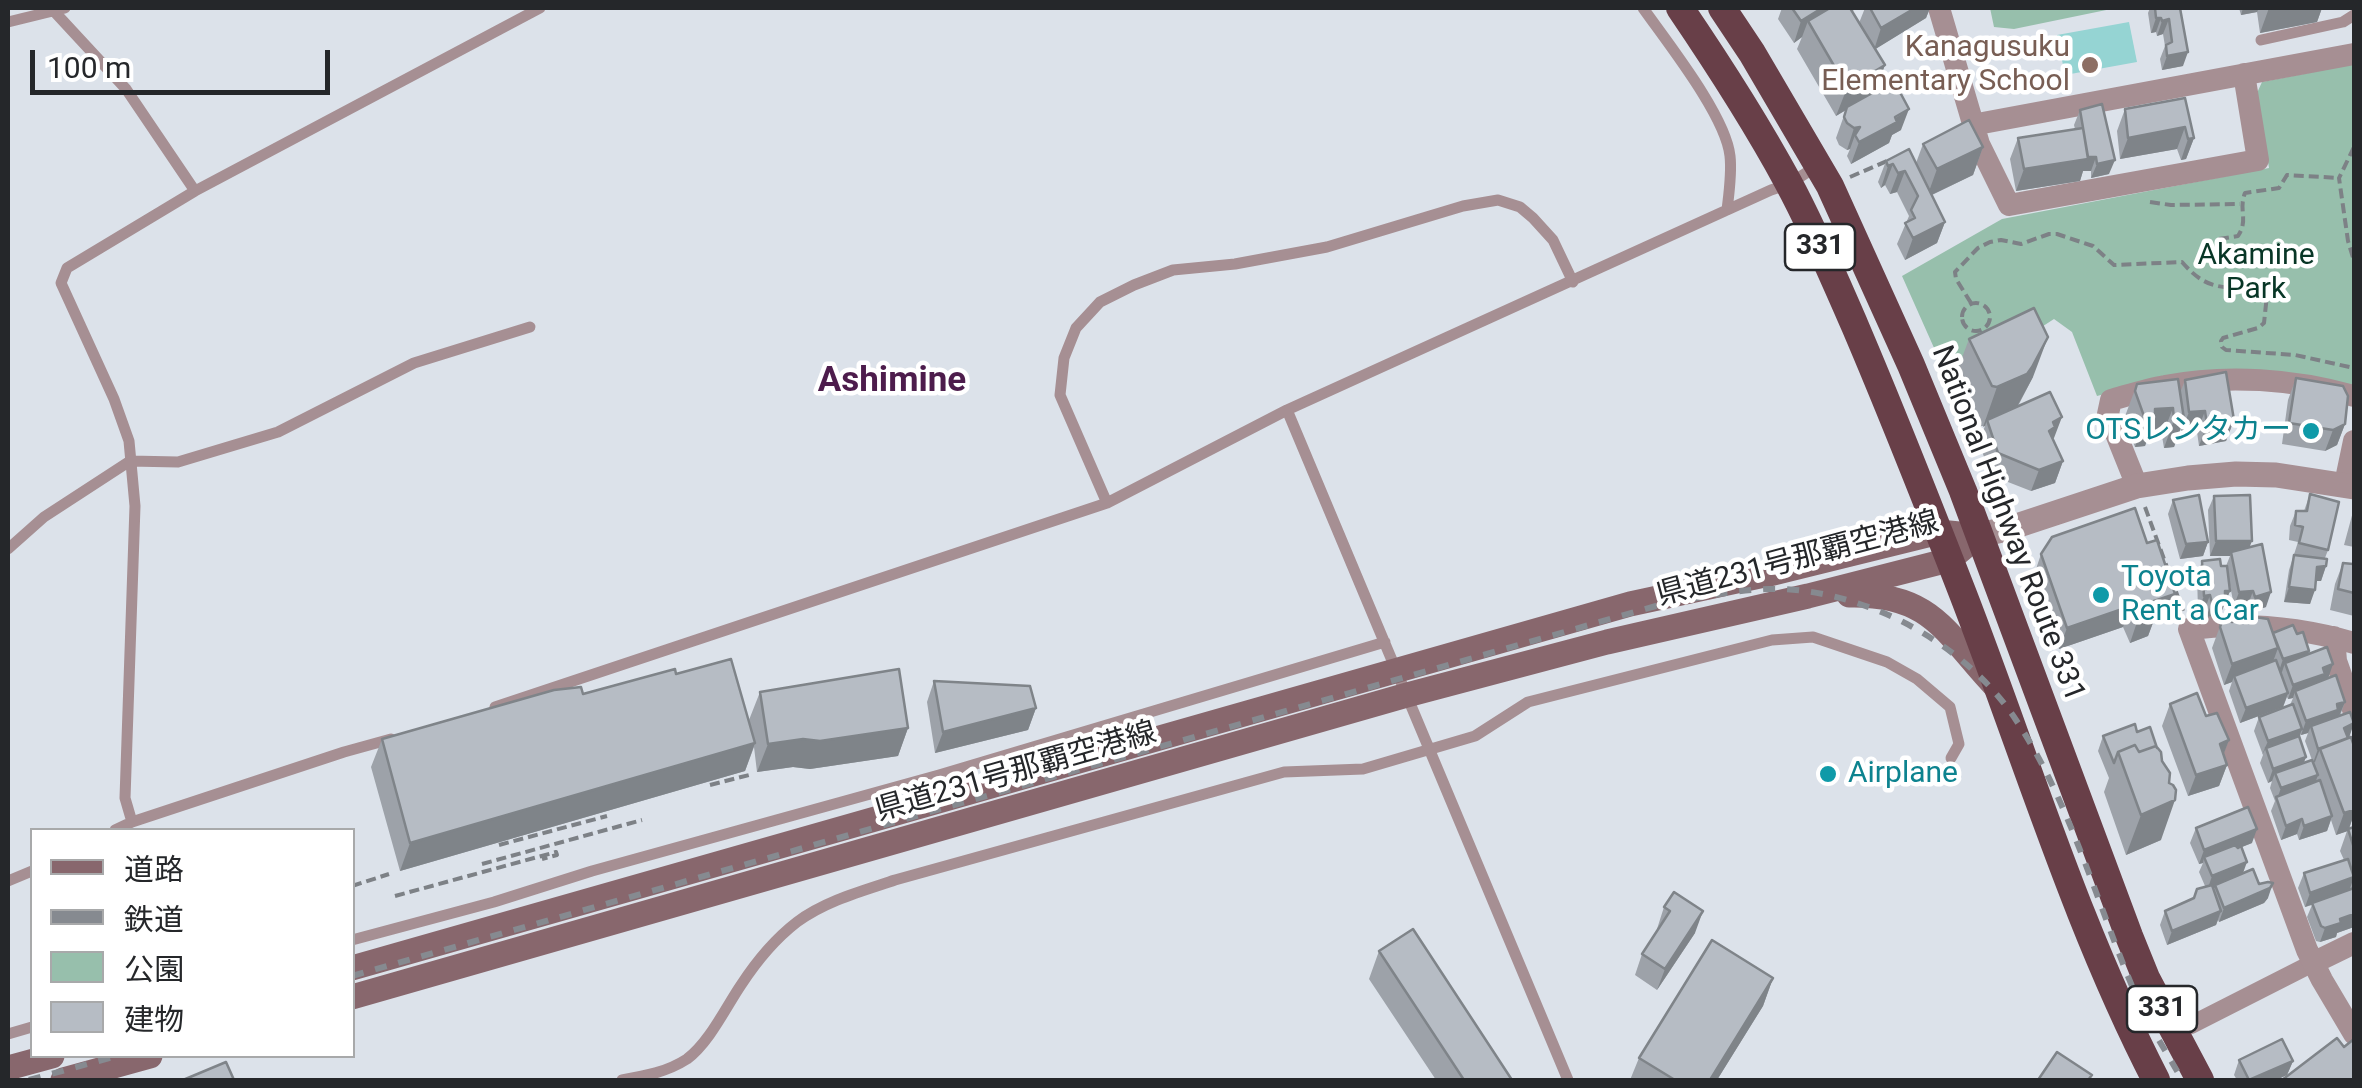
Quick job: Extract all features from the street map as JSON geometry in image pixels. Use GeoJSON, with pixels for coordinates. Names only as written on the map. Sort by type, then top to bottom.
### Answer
{"type":"FeatureCollection","features":[{"type":"Feature","properties":{"kind":"highway","name":"331"},"geometry":{"type":"LineString","coordinates":[[1680,8],[1730,82],[1789,184],[1828,264],[1939,532],[2086,928],[2156,1080]]}},
{"type":"Feature","properties":{"kind":"highway","name":"National Highway Route 331"},"geometry":{"type":"LineString","coordinates":[[1722,8],[1818,165],[1904,348],[1979,535],[2128,936],[2200,1080]]}},
{"type":"Feature","properties":{"kind":"main road","name":"県道231号那覇空港線"},"geometry":{"type":"LineString","coordinates":[[355,967],[1630,604],[1939,532],[1979,535]]}},
{"type":"Feature","properties":{"kind":"main road","name":"県道231号那覇空港線"},"geometry":{"type":"LineString","coordinates":[[355,997],[1407,695],[1607,642],[1949,560],[1979,535]]}},
{"type":"Feature","properties":{"kind":"main road"},"geometry":{"type":"LineString","coordinates":[[1808,596],[1876,595],[1918,608],[1951,634],[1997,688]]}},
{"type":"Feature","properties":{"kind":"main road"},"geometry":{"type":"LineString","coordinates":[[8,1068],[45,1058]]}},
{"type":"Feature","properties":{"kind":"main road"},"geometry":{"type":"LineString","coordinates":[[63,1080],[143,1058]]}},
{"type":"Feature","properties":{"kind":"street"},"geometry":{"type":"LineString","coordinates":[[1939,8],[1972,125],[2009,205],[2258,160],[2244,74]]}},
{"type":"Feature","properties":{"kind":"street"},"geometry":{"type":"LineString","coordinates":[[1972,125],[2354,54]]}},
{"type":"Feature","properties":{"kind":"street"},"geometry":{"type":"LineString","coordinates":[[2137,486],[2108,414],[2111,400],[2166,386],[2244,380],[2322,386],[2354,396]]}},
{"type":"Feature","properties":{"kind":"street"},"geometry":{"type":"LineString","coordinates":[[1979,535],[2137,486],[2236,474],[2350,485],[2354,441]]}},
{"type":"Feature","properties":{"kind":"street"},"geometry":{"type":"LineString","coordinates":[[2354,712],[2336,661],[2344,640],[2276,626],[2234,624],[2190,629],[2313,963],[2354,1034]]}},
{"type":"Feature","properties":{"kind":"street"},"geometry":{"type":"LineString","coordinates":[[2191,1025],[2354,943]]}},
{"type":"Feature","properties":{"kind":"lane"},"geometry":{"type":"LineString","coordinates":[[8,22],[56,8],[126,89],[195,191]]}},
{"type":"Feature","properties":{"kind":"lane"},"geometry":{"type":"LineString","coordinates":[[132,822],[124,798],[135,506],[129,441],[61,283],[67,268],[195,191],[540,8]]}},
{"type":"Feature","properties":{"kind":"lane"},"geometry":{"type":"LineString","coordinates":[[1643,8],[1721,127],[1730,153],[1727,210]]}},
{"type":"Feature","properties":{"kind":"lane"},"geometry":{"type":"LineString","coordinates":[[2261,40],[2342,22],[2354,15]]}},
{"type":"Feature","properties":{"kind":"lane"},"geometry":{"type":"LineString","coordinates":[[491,709],[1108,503],[1287,410],[1789,184],[1818,165]]}},
{"type":"Feature","properties":{"kind":"lane"},"geometry":{"type":"LineString","coordinates":[[1108,503],[1060,395],[1064,358],[1076,328],[1100,302],[1134,284],[1173,270],[1236,264],[1327,247],[1463,206],[1498,200],[1520,207],[1533,218],[1552,240],[1573,282]]}},
{"type":"Feature","properties":{"kind":"lane"},"geometry":{"type":"LineString","coordinates":[[8,549],[44,517],[130,461],[178,462],[278,432],[414,363],[530,327]]}},
{"type":"Feature","properties":{"kind":"lane"},"geometry":{"type":"LineString","coordinates":[[1287,410],[1568,1080]]}},
{"type":"Feature","properties":{"kind":"lane"},"geometry":{"type":"LineString","coordinates":[[622,1080],[658,1074],[690,1057],[771,946],[799,920],[839,899],[1284,772],[1364,768],[1475,736],[1528,702],[1772,640],[1812,638],[1887,662],[1917,679],[1950,706],[1959,744],[1951,758]]}},
{"type":"Feature","properties":{"kind":"lane"},"geometry":{"type":"LineString","coordinates":[[355,939],[939,775],[1385,642]]}},
{"type":"Feature","properties":{"kind":"lane"},"geometry":{"type":"LineString","coordinates":[[120,828],[344,752],[398,738]]}},
{"type":"Feature","properties":{"kind":"path"},"geometry":{"type":"LineString","coordinates":[[2354,147],[2339,178],[2354,261]]}},
{"type":"Feature","properties":{"kind":"path"},"geometry":{"type":"LineString","coordinates":[[1850,176],[1902,154]]}},
{"type":"Feature","properties":{"kind":"path"},"geometry":{"type":"LineString","coordinates":[[2220,239],[2232,239],[2243,228],[2240,204],[2245,193],[2279,188],[2287,175],[2339,178]]}},
{"type":"Feature","properties":{"kind":"path"},"geometry":{"type":"LineString","coordinates":[[2120,186],[2126,194],[2153,203],[2240,204]]}},
{"type":"Feature","properties":{"kind":"path"},"geometry":{"type":"LineString","coordinates":[[1971,304],[1956,280],[1956,272],[1978,248],[2001,240],[2021,244],[2057,234],[2093,246],[2114,264],[2182,262],[2210,285],[2265,290],[2264,324],[2224,338],[2221,341],[2226,350],[2295,354],[2354,368]]}},
{"type":"Feature","properties":{"kind":"path"},"geometry":{"type":"LineString","coordinates":[[1971,304],[1988,310],[1989,324],[1982,330],[1972,332],[1962,323],[1964,309],[1971,304]]}},
{"type":"Feature","properties":{"kind":"path"},"geometry":{"type":"LineString","coordinates":[[1982,330],[1988,343]]}},
{"type":"Feature","properties":{"kind":"path"},"geometry":{"type":"LineString","coordinates":[[1940,374],[1974,352]]}},
{"type":"Feature","properties":{"kind":"path"},"geometry":{"type":"LineString","coordinates":[[2137,486],[2190,629]]}},
{"type":"Feature","properties":{"kind":"path"},"geometry":{"type":"LineString","coordinates":[[710,785],[748,774]]}},
{"type":"Feature","properties":{"kind":"path"},"geometry":{"type":"LineString","coordinates":[[499,845],[607,816]]}},
{"type":"Feature","properties":{"kind":"path"},"geometry":{"type":"LineString","coordinates":[[482,864],[642,820]]}},
{"type":"Feature","properties":{"kind":"path"},"geometry":{"type":"LineString","coordinates":[[395,896],[556,852],[557,855],[542,859]]}},
{"type":"Feature","properties":{"kind":"path"},"geometry":{"type":"LineString","coordinates":[[355,885],[389,874]]}},
{"type":"Feature","properties":{"kind":"green space"},"geometry":{"type":"Polygon","coordinates":[[[1990,8],[2116,8],[2014,29],[1994,27],[1990,8]]]}},
{"type":"Feature","properties":{"kind":"green space","name":"Akamine Park"},"geometry":{"type":"Polygon","coordinates":[[[2354,64],[2354,387],[2180,374],[2097,396],[2072,332],[2054,319],[2006,350],[1947,377],[1902,276],[2002,219],[2269,168],[2257,93],[2262,82],[2354,64]]]}},
{"type":"Feature","properties":{"kind":"shaded area"},"geometry":{"type":"Polygon","coordinates":[[[2129,22],[2137,62],[2065,75],[2057,35],[2129,22]]]}},
{"type":"Feature","properties":{"kind":"building"},"geometry":{"type":"Polygon","coordinates":[[[1792,8],[1822,8],[1801,21],[1792,8]]]}},
{"type":"Feature","properties":{"kind":"building"},"geometry":{"type":"Polygon","coordinates":[[[1830,8],[1850,8],[1885,65],[1847,88],[1808,21],[1830,8]]]}},
{"type":"Feature","properties":{"kind":"building"},"geometry":{"type":"Polygon","coordinates":[[[1870,8],[1915,8],[1881,28],[1870,8]]]}},
{"type":"Feature","properties":{"kind":"building"},"geometry":{"type":"Polygon","coordinates":[[[2155,8],[2180,8],[2188,52],[2167,56],[2166,45],[2172,42],[2169,19],[2156,18],[2155,8]]]}},
{"type":"Feature","properties":{"kind":"building"},"geometry":{"type":"Polygon","coordinates":[[[1894,81],[1909,109],[1895,117],[1897,122],[1859,142],[1855,135],[1860,127],[1854,128],[1844,117],[1847,107],[1894,81]]]}},
{"type":"Feature","properties":{"kind":"building"},"geometry":{"type":"Polygon","coordinates":[[[2185,98],[2194,138],[2188,139],[2185,127],[2128,138],[2125,109],[2185,98]]]}},
{"type":"Feature","properties":{"kind":"building"},"geometry":{"type":"Polygon","coordinates":[[[2102,104],[2115,160],[2097,164],[2096,157],[2088,157],[2080,110],[2102,104]]]}},
{"type":"Feature","properties":{"kind":"building"},"geometry":{"type":"Polygon","coordinates":[[[1969,120],[1983,147],[1937,169],[1923,144],[1969,120]]]}},
{"type":"Feature","properties":{"kind":"building"},"geometry":{"type":"Polygon","coordinates":[[[2083,128],[2088,159],[2024,169],[2018,138],[2083,128]]]}},
{"type":"Feature","properties":{"kind":"building"},"geometry":{"type":"Polygon","coordinates":[[[1909,149],[1945,222],[1913,238],[1905,223],[1915,218],[1911,210],[1918,196],[1905,171],[1898,173],[1886,161],[1909,149]]]}},
{"type":"Feature","properties":{"kind":"building"},"geometry":{"type":"Polygon","coordinates":[[[2034,308],[2048,337],[2032,367],[2027,374],[1992,386],[1969,339],[2034,308]]]}},
{"type":"Feature","properties":{"kind":"building"},"geometry":{"type":"Polygon","coordinates":[[[2226,372],[2234,420],[2207,425],[2205,411],[2189,412],[2185,380],[2226,372]]]}},
{"type":"Feature","properties":{"kind":"building"},"geometry":{"type":"Polygon","coordinates":[[[2296,378],[2343,386],[2348,396],[2345,424],[2333,430],[2289,423],[2296,378]]]}},
{"type":"Feature","properties":{"kind":"building"},"geometry":{"type":"Polygon","coordinates":[[[2178,379],[2184,419],[2174,420],[2173,408],[2155,409],[2155,418],[2145,419],[2135,391],[2137,384],[2178,379]]]}},
{"type":"Feature","properties":{"kind":"building"},"geometry":{"type":"Polygon","coordinates":[[[2050,392],[2062,417],[2053,422],[2055,427],[2049,431],[2063,461],[2039,470],[1998,453],[1987,420],[2050,392]]]}},
{"type":"Feature","properties":{"kind":"building"},"geometry":{"type":"Polygon","coordinates":[[[2310,494],[2339,502],[2328,550],[2299,543],[2303,527],[2295,525],[2296,511],[2307,511],[2310,494]]]}},
{"type":"Feature","properties":{"kind":"building"},"geometry":{"type":"Polygon","coordinates":[[[2199,495],[2208,542],[2186,544],[2173,500],[2199,495]]]}},
{"type":"Feature","properties":{"kind":"building"},"geometry":{"type":"Polygon","coordinates":[[[2250,495],[2252,541],[2216,541],[2214,496],[2250,495]]]}},
{"type":"Feature","properties":{"kind":"building","name":"Toyota Rent a Car"},"geometry":{"type":"Polygon","coordinates":[[[2135,508],[2147,543],[2157,540],[2175,594],[2151,602],[2156,615],[2137,622],[2131,606],[2067,628],[2041,554],[2052,537],[2135,508]]]}},
{"type":"Feature","properties":{"kind":"building"},"geometry":{"type":"Polygon","coordinates":[[[2262,544],[2271,592],[2255,597],[2253,591],[2239,592],[2231,552],[2262,544]]]}},
{"type":"Feature","properties":{"kind":"building"},"geometry":{"type":"Polygon","coordinates":[[[2294,555],[2327,559],[2326,566],[2317,567],[2315,590],[2289,587],[2294,555]]]}},
{"type":"Feature","properties":{"kind":"building"},"geometry":{"type":"Polygon","coordinates":[[[2354,558],[2354,593],[2338,589],[2343,563],[2353,564],[2354,558]]]}},
{"type":"Feature","properties":{"kind":"building"},"geometry":{"type":"Polygon","coordinates":[[[2220,559],[2221,566],[2227,566],[2230,591],[2225,591],[2225,601],[2212,603],[2210,595],[2204,596],[2202,561],[2220,559]]]}},
{"type":"Feature","properties":{"kind":"building"},"geometry":{"type":"Polygon","coordinates":[[[2248,616],[2268,619],[2278,648],[2232,664],[2220,627],[2222,621],[2248,616]]]}},
{"type":"Feature","properties":{"kind":"building"},"geometry":{"type":"Polygon","coordinates":[[[2293,625],[2297,634],[2303,632],[2309,651],[2283,659],[2273,633],[2293,625]]]}},
{"type":"Feature","properties":{"kind":"building"},"geometry":{"type":"Polygon","coordinates":[[[2327,647],[2333,664],[2323,668],[2325,674],[2293,685],[2285,663],[2327,647]]]}},
{"type":"Feature","properties":{"kind":"building"},"geometry":{"type":"Polygon","coordinates":[[[731,659],[755,743],[410,843],[382,739],[554,690],[581,687],[583,694],[675,669],[676,674],[731,659]]]}},
{"type":"Feature","properties":{"kind":"building"},"geometry":{"type":"Polygon","coordinates":[[[2276,660],[2288,693],[2246,708],[2234,676],[2276,660]]]}},
{"type":"Feature","properties":{"kind":"building"},"geometry":{"type":"Polygon","coordinates":[[[899,669],[908,728],[768,744],[760,692],[899,669]]]}},
{"type":"Feature","properties":{"kind":"building"},"geometry":{"type":"Polygon","coordinates":[[[2336,675],[2345,702],[2337,704],[2338,710],[2306,721],[2295,691],[2336,675]]]}},
{"type":"Feature","properties":{"kind":"building"},"geometry":{"type":"Polygon","coordinates":[[[934,681],[1030,686],[1036,708],[943,732],[934,681]]]}},
{"type":"Feature","properties":{"kind":"building"},"geometry":{"type":"Polygon","coordinates":[[[2197,693],[2206,716],[2217,713],[2229,740],[2220,744],[2227,765],[2196,775],[2170,704],[2197,693]]]}},
{"type":"Feature","properties":{"kind":"building"},"geometry":{"type":"Polygon","coordinates":[[[2293,704],[2302,729],[2268,741],[2259,717],[2293,704]]]}},
{"type":"Feature","properties":{"kind":"building"},"geometry":{"type":"Polygon","coordinates":[[[2350,712],[2354,723],[2344,728],[2348,738],[2318,749],[2311,726],[2350,712]]]}},
{"type":"Feature","properties":{"kind":"building"},"geometry":{"type":"Polygon","coordinates":[[[2135,724],[2137,732],[2150,727],[2157,748],[2139,752],[2135,745],[2118,752],[2114,763],[2103,736],[2135,724]]]}},
{"type":"Feature","properties":{"kind":"building"},"geometry":{"type":"Polygon","coordinates":[[[2299,736],[2306,757],[2273,769],[2266,748],[2299,736]]]}},
{"type":"Feature","properties":{"kind":"building"},"geometry":{"type":"Polygon","coordinates":[[[2351,737],[2354,810],[2344,813],[2320,749],[2351,737]]]}},
{"type":"Feature","properties":{"kind":"building"},"geometry":{"type":"Polygon","coordinates":[[[2135,745],[2139,752],[2156,746],[2170,773],[2169,783],[2176,790],[2175,800],[2141,815],[2118,752],[2135,745]]]}},
{"type":"Feature","properties":{"kind":"building"},"geometry":{"type":"Polygon","coordinates":[[[2312,760],[2318,775],[2281,788],[2275,773],[2312,760]]]}},
{"type":"Feature","properties":{"kind":"building"},"geometry":{"type":"Polygon","coordinates":[[[2320,780],[2332,816],[2304,826],[2302,819],[2286,826],[2276,797],[2320,780]]]}},
{"type":"Feature","properties":{"kind":"building"},"geometry":{"type":"Polygon","coordinates":[[[2248,807],[2257,829],[2204,850],[2196,828],[2248,807]]]}},
{"type":"Feature","properties":{"kind":"building"},"geometry":{"type":"Polygon","coordinates":[[[2354,827],[2354,848],[2348,829],[2354,827]]]}},
{"type":"Feature","properties":{"kind":"building"},"geometry":{"type":"Polygon","coordinates":[[[2241,846],[2247,862],[2212,876],[2204,857],[2241,846]]]}},
{"type":"Feature","properties":{"kind":"building"},"geometry":{"type":"Polygon","coordinates":[[[2348,859],[2354,877],[2310,893],[2304,873],[2348,859]]]}},
{"type":"Feature","properties":{"kind":"building"},"geometry":{"type":"Polygon","coordinates":[[[2253,869],[2259,884],[2273,883],[2270,888],[2224,908],[2215,885],[2253,869]]]}},
{"type":"Feature","properties":{"kind":"building"},"geometry":{"type":"Polygon","coordinates":[[[2212,885],[2221,911],[2172,931],[2165,911],[2194,898],[2197,889],[2212,885]]]}},
{"type":"Feature","properties":{"kind":"building"},"geometry":{"type":"Polygon","coordinates":[[[2354,888],[2354,914],[2340,919],[2341,923],[2321,926],[2312,903],[2354,888]]]}},
{"type":"Feature","properties":{"kind":"building"},"geometry":{"type":"Polygon","coordinates":[[[1674,892],[1703,911],[1665,969],[1642,954],[1670,911],[1664,907],[1674,892]]]}},
{"type":"Feature","properties":{"kind":"building"},"geometry":{"type":"Polygon","coordinates":[[[1413,929],[1512,1080],[1464,1080],[1379,951],[1413,929]]]}},
{"type":"Feature","properties":{"kind":"building"},"geometry":{"type":"Polygon","coordinates":[[[1712,940],[1773,978],[1710,1080],[1675,1080],[1639,1058],[1712,940]]]}},
{"type":"Feature","properties":{"kind":"building"},"geometry":{"type":"Polygon","coordinates":[[[2337,1038],[2344,1047],[2354,1039],[2354,1080],[2282,1080],[2337,1038]]]}},
{"type":"Feature","properties":{"kind":"building"},"geometry":{"type":"Polygon","coordinates":[[[2282,1039],[2293,1061],[2249,1080],[2239,1060],[2282,1039]]]}},
{"type":"Feature","properties":{"kind":"building"},"geometry":{"type":"Polygon","coordinates":[[[2057,1052],[2092,1075],[2088,1080],[2038,1080],[2057,1052]]]}},
{"type":"Feature","properties":{"kind":"building"},"geometry":{"type":"Polygon","coordinates":[[[226,1062],[234,1080],[183,1080],[226,1062]]]}},
{"type":"Feature","properties":{"kind":"railway"},"geometry":{"type":"LineString","coordinates":[[355,975],[1656,606],[1741,591],[1785,589],[1849,601],[1913,627],[1963,661],[1992,689],[2016,720],[2053,787],[2141,1007],[2182,1080]]}},
{"type":"Feature","properties":{"kind":"railway"},"geometry":{"type":"LineString","coordinates":[[29,1080],[110,1058]]}},
{"type":"Feature","properties":{"kind":"place","name":"Kanagusuku Elementary School"},"geometry":{"type":"Point","coordinates":[2090,65]}},
{"type":"Feature","properties":{"kind":"place","name":"OTSレンタカー"},"geometry":{"type":"Point","coordinates":[2311,431]}},
{"type":"Feature","properties":{"kind":"place","name":"Toyota Rent a Car"},"geometry":{"type":"Point","coordinates":[2101,595]}},
{"type":"Feature","properties":{"kind":"place","name":"Airplane"},"geometry":{"type":"Point","coordinates":[1828,774]}},
{"type":"Feature","properties":{"kind":"district","name":"Ashimine"},"geometry":{"type":"Point","coordinates":[892,382]}}]}
